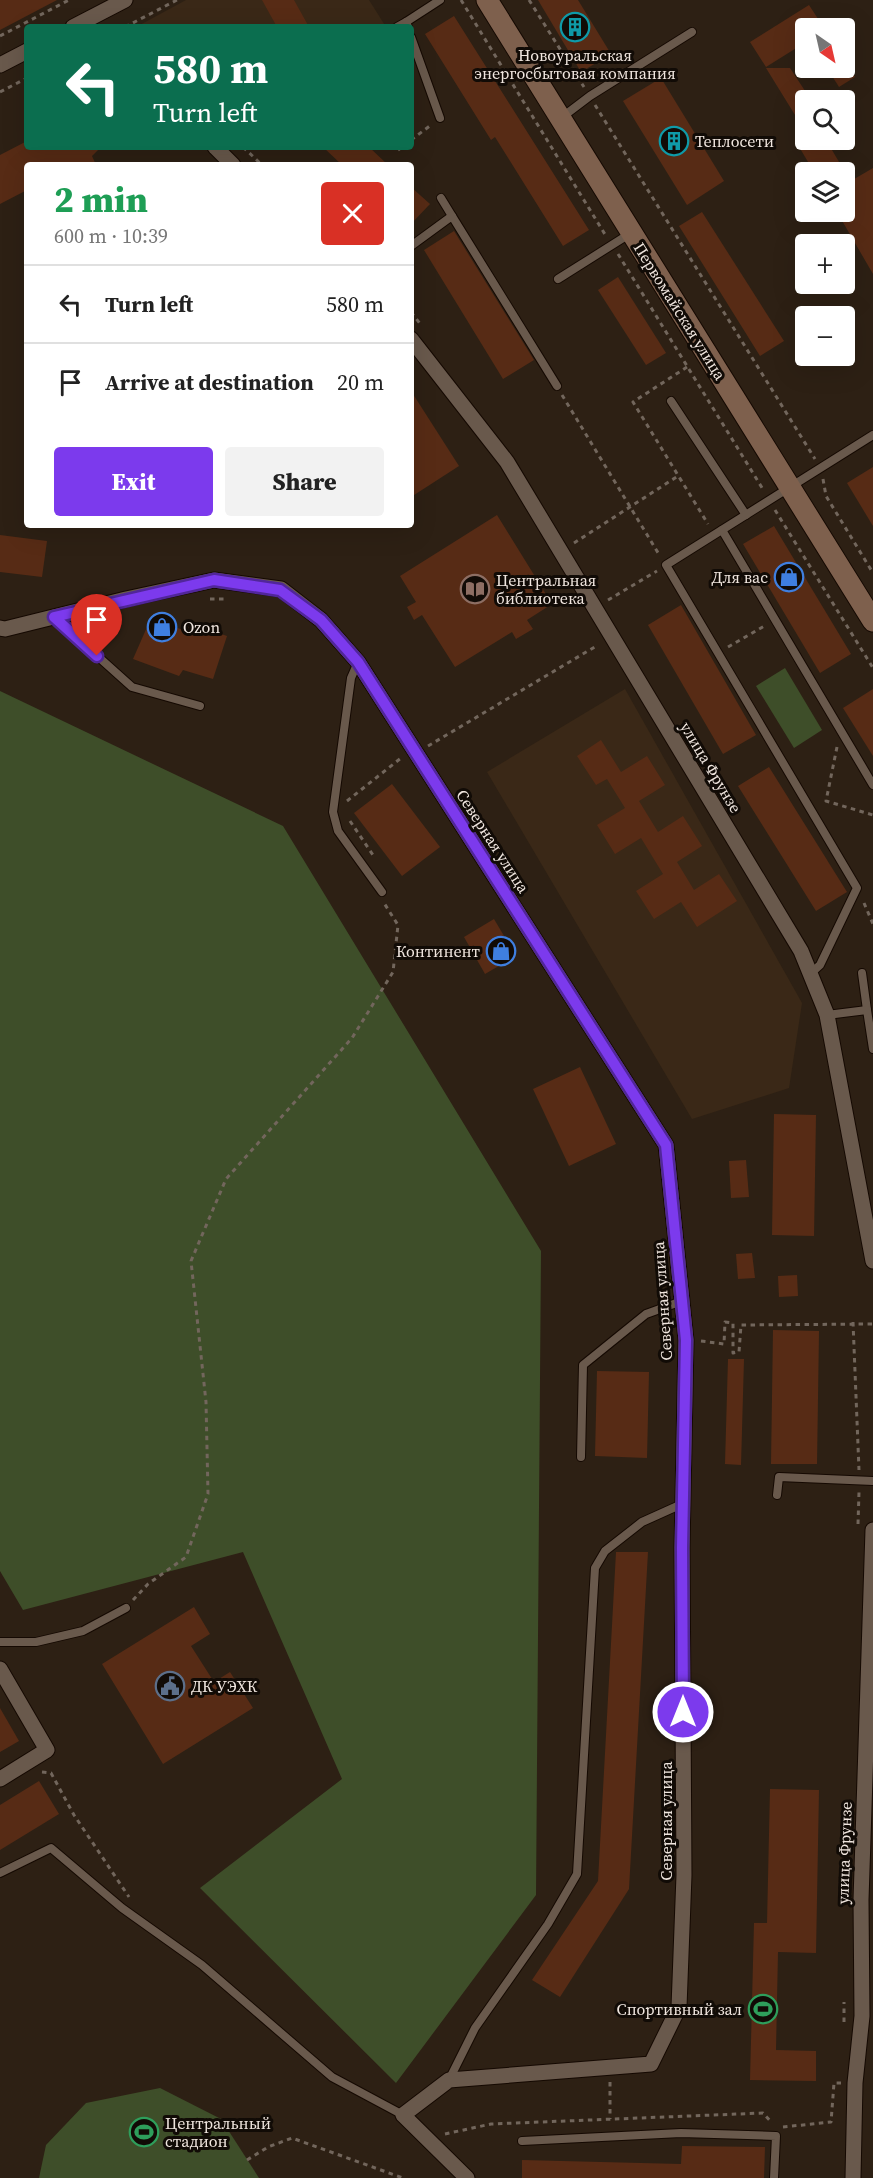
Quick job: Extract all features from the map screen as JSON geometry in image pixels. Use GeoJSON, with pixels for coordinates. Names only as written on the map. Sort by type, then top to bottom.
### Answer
{"type":"FeatureCollection","features":[{"type":"Feature","properties":{"kind":"main road","name":"Первомайская улица"},"geometry":{"type":"LineString","coordinates":[[487,0],[873,621]]}},
{"type":"Feature","properties":{"kind":"street"},"geometry":{"type":"LineString","coordinates":[[94,23],[125,0]]}},
{"type":"Feature","properties":{"kind":"street"},"geometry":{"type":"LineString","coordinates":[[0,65],[24,53]]}},
{"type":"Feature","properties":{"kind":"street"},"geometry":{"type":"LineString","coordinates":[[218,150],[230,162]]}},
{"type":"Feature","properties":{"kind":"street","name":"улица Фрунзе"},"geometry":{"type":"LineString","coordinates":[[414,343],[507,462],[801,951],[827,1015],[873,1261]]}},
{"type":"Feature","properties":{"kind":"street","name":"Северная улица"},"geometry":{"type":"LineString","coordinates":[[0,628],[5,629],[214,580],[280,590],[321,620],[358,662],[666,1145],[686,1340],[682,1504],[684,1875],[679,2007],[651,2064],[449,2080]]}},
{"type":"Feature","properties":{"kind":"street","name":"улица Фрунзе"},"geometry":{"type":"LineString","coordinates":[[853,2178],[855,2083],[867,2015],[873,1530]]}},
{"type":"Feature","properties":{"kind":"street"},"geometry":{"type":"LineString","coordinates":[[0,1669],[47,1750],[0,1779]]}},
{"type":"Feature","properties":{"kind":"street"},"geometry":{"type":"LineString","coordinates":[[449,2080],[403,2115],[467,2178]]}},
{"type":"Feature","properties":{"kind":"lane"},"geometry":{"type":"LineString","coordinates":[[407,24],[440,0]]}},
{"type":"Feature","properties":{"kind":"lane"},"geometry":{"type":"LineString","coordinates":[[560,118],[590,96],[692,32]]}},
{"type":"Feature","properties":{"kind":"lane"},"geometry":{"type":"LineString","coordinates":[[414,45],[440,118]]}},
{"type":"Feature","properties":{"kind":"lane"},"geometry":{"type":"LineString","coordinates":[[441,198],[557,386]]}},
{"type":"Feature","properties":{"kind":"lane"},"geometry":{"type":"LineString","coordinates":[[414,244],[452,216]]}},
{"type":"Feature","properties":{"kind":"lane"},"geometry":{"type":"LineString","coordinates":[[558,279],[632,232]]}},
{"type":"Feature","properties":{"kind":"lane"},"geometry":{"type":"LineString","coordinates":[[671,401],[746,515]]}},
{"type":"Feature","properties":{"kind":"lane"},"geometry":{"type":"LineString","coordinates":[[810,974],[820,965],[857,888],[666,565],[873,435]]}},
{"type":"Feature","properties":{"kind":"lane"},"geometry":{"type":"LineString","coordinates":[[722,530],[873,785]]}},
{"type":"Feature","properties":{"kind":"lane"},"geometry":{"type":"LineString","coordinates":[[54,617],[132,687],[200,706]]}},
{"type":"Feature","properties":{"kind":"lane"},"geometry":{"type":"LineString","coordinates":[[358,662],[351,678],[333,812],[338,831],[382,892]]}},
{"type":"Feature","properties":{"kind":"lane"},"geometry":{"type":"LineString","coordinates":[[862,973],[873,1049]]}},
{"type":"Feature","properties":{"kind":"lane"},"geometry":{"type":"LineString","coordinates":[[827,1015],[867,1010]]}},
{"type":"Feature","properties":{"kind":"lane"},"geometry":{"type":"LineString","coordinates":[[581,1457],[583,1365],[646,1314],[682,1301]]}},
{"type":"Feature","properties":{"kind":"lane"},"geometry":{"type":"LineString","coordinates":[[777,1495],[779,1477],[873,1482]]}},
{"type":"Feature","properties":{"kind":"lane"},"geometry":{"type":"LineString","coordinates":[[449,2080],[475,2028],[548,1924],[577,1874],[595,1568],[605,1551],[642,1522],[682,1504]]}},
{"type":"Feature","properties":{"kind":"lane"},"geometry":{"type":"LineString","coordinates":[[0,1642],[36,1642],[83,1631],[126,1608]]}},
{"type":"Feature","properties":{"kind":"lane"},"geometry":{"type":"LineString","coordinates":[[0,1874],[51,1848],[122,1908],[202,1965],[332,2077],[403,2115]]}},
{"type":"Feature","properties":{"kind":"lane"},"geometry":{"type":"LineString","coordinates":[[522,2140],[681,2133],[776,2136],[774,2178]]}},
{"type":"Feature","properties":{"kind":"path"},"geometry":{"type":"LineString","coordinates":[[0,36],[69,0]]}},
{"type":"Feature","properties":{"kind":"path"},"geometry":{"type":"LineString","coordinates":[[131,24],[177,0]]}},
{"type":"Feature","properties":{"kind":"path"},"geometry":{"type":"LineString","coordinates":[[461,0],[873,668]]}},
{"type":"Feature","properties":{"kind":"path"},"geometry":{"type":"LineString","coordinates":[[529,0],[820,468],[826,496],[873,573]]}},
{"type":"Feature","properties":{"kind":"path"},"geometry":{"type":"LineString","coordinates":[[0,92],[24,80]]}},
{"type":"Feature","properties":{"kind":"path"},"geometry":{"type":"LineString","coordinates":[[414,138],[440,118]]}},
{"type":"Feature","properties":{"kind":"path"},"geometry":{"type":"LineString","coordinates":[[246,150],[259,162]]}},
{"type":"Feature","properties":{"kind":"path"},"geometry":{"type":"LineString","coordinates":[[687,367],[633,402],[714,535]]}},
{"type":"Feature","properties":{"kind":"path"},"geometry":{"type":"LineString","coordinates":[[557,386],[666,565],[606,601]]}},
{"type":"Feature","properties":{"kind":"path"},"geometry":{"type":"LineString","coordinates":[[572,544],[678,476]]}},
{"type":"Feature","properties":{"kind":"path"},"geometry":{"type":"LineString","coordinates":[[204,598],[234,599]]}},
{"type":"Feature","properties":{"kind":"path"},"geometry":{"type":"LineString","coordinates":[[734,644],[775,620]]}},
{"type":"Feature","properties":{"kind":"path"},"geometry":{"type":"LineString","coordinates":[[344,803],[402,757],[415,754],[583,652]]}},
{"type":"Feature","properties":{"kind":"path"},"geometry":{"type":"LineString","coordinates":[[840,730],[826,801],[873,814]]}},
{"type":"Feature","properties":{"kind":"path"},"geometry":{"type":"LineString","coordinates":[[348,819],[380,867]]}},
{"type":"Feature","properties":{"kind":"path"},"geometry":{"type":"LineString","coordinates":[[857,888],[873,924]]}},
{"type":"Feature","properties":{"kind":"path"},"geometry":{"type":"LineString","coordinates":[[126,1608],[148,1584],[186,1557],[208,1494],[206,1402],[191,1261],[226,1179],[352,1038],[393,972],[398,925],[379,895],[382,892]]}},
{"type":"Feature","properties":{"kind":"path"},"geometry":{"type":"LineString","coordinates":[[686,1340],[723,1344],[725,1322],[733,1323],[733,1353],[739,1352],[741,1325],[873,1323]]}},
{"type":"Feature","properties":{"kind":"path"},"geometry":{"type":"LineString","coordinates":[[34,1770],[51,1773],[74,1815],[131,1900]]}},
{"type":"Feature","properties":{"kind":"path"},"geometry":{"type":"LineString","coordinates":[[610,2076],[610,2119]]}},
{"type":"Feature","properties":{"kind":"path"},"geometry":{"type":"LineString","coordinates":[[427,2138],[491,2124],[610,2119],[763,2113],[776,2128],[831,2122],[834,2083],[855,2083]]}},
{"type":"Feature","properties":{"kind":"path"},"geometry":{"type":"LineString","coordinates":[[248,2160],[268,2147],[292,2138],[403,2178]]}},
{"type":"Feature","properties":{"kind":"shaded area"},"geometry":{"type":"Polygon","coordinates":[[[186,0],[369,0],[384,24],[142,24],[186,0]]]}},
{"type":"Feature","properties":{"kind":"shaded area"},"geometry":{"type":"Polygon","coordinates":[[[625,689],[802,1003],[789,1088],[692,1119],[487,772],[625,689]]]}},
{"type":"Feature","properties":{"kind":"green space"},"geometry":{"type":"Polygon","coordinates":[[[785,668],[822,730],[794,748],[756,686],[785,668]]]}},
{"type":"Feature","properties":{"kind":"green space"},"geometry":{"type":"Polygon","coordinates":[[[0,691],[283,826],[541,1251],[536,1895],[396,2083],[200,1888],[342,1779],[243,1552],[23,1610],[0,1571],[0,691]]]}},
{"type":"Feature","properties":{"kind":"green space","name":"Центральный стадион"},"geometry":{"type":"Polygon","coordinates":[[[160,2088],[221,2119],[259,2178],[39,2178],[46,2145],[86,2103],[160,2088]]]}},
{"type":"Feature","properties":{"kind":"building"},"geometry":{"type":"Polygon","coordinates":[[[0,0],[57,0],[0,30],[0,0]]]}},
{"type":"Feature","properties":{"kind":"building"},"geometry":{"type":"Polygon","coordinates":[[[262,0],[294,0],[307,24],[275,24],[262,0]]]}},
{"type":"Feature","properties":{"kind":"building","name":"Новоуральская энергосбытовая компания"},"geometry":{"type":"Polygon","coordinates":[[[538,0],[578,0],[611,54],[581,72],[538,0]]]}},
{"type":"Feature","properties":{"kind":"building"},"geometry":{"type":"Polygon","coordinates":[[[809,5],[817,18],[795,18],[795,49],[766,67],[750,42],[809,5]]]}},
{"type":"Feature","properties":{"kind":"building"},"geometry":{"type":"Polygon","coordinates":[[[454,16],[589,230],[563,246],[495,137],[491,140],[425,34],[454,16]]]}},
{"type":"Feature","properties":{"kind":"building"},"geometry":{"type":"Polygon","coordinates":[[[766,68],[790,68],[804,90],[795,90],[795,115],[766,68]]]}},
{"type":"Feature","properties":{"kind":"building","name":"Теплосети"},"geometry":{"type":"Polygon","coordinates":[[[661,78],[724,181],[687,205],[623,101],[661,78]]]}},
{"type":"Feature","properties":{"kind":"building"},"geometry":{"type":"Polygon","coordinates":[[[833,78],[853,78],[839,87],[833,78]]]}},
{"type":"Feature","properties":{"kind":"building"},"geometry":{"type":"Polygon","coordinates":[[[24,143],[24,150],[98,150],[92,156],[95,162],[24,162],[24,192],[0,204],[0,155],[24,143]]]}},
{"type":"Feature","properties":{"kind":"building"},"geometry":{"type":"Polygon","coordinates":[[[326,150],[372,150],[385,162],[339,162],[326,150]]]}},
{"type":"Feature","properties":{"kind":"building"},"geometry":{"type":"Polygon","coordinates":[[[801,150],[832,150],[839,162],[808,162],[801,150]]]}},
{"type":"Feature","properties":{"kind":"building"},"geometry":{"type":"Polygon","coordinates":[[[873,168],[873,274],[855,243],[855,234],[850,234],[843,222],[855,222],[855,179],[873,168]]]}},
{"type":"Feature","properties":{"kind":"building"},"geometry":{"type":"Polygon","coordinates":[[[414,190],[430,204],[414,221],[414,190]]]}},
{"type":"Feature","properties":{"kind":"building"},"geometry":{"type":"Polygon","coordinates":[[[702,212],[784,341],[760,356],[679,226],[702,212]]]}},
{"type":"Feature","properties":{"kind":"building"},"geometry":{"type":"Polygon","coordinates":[[[454,231],[534,360],[503,379],[424,250],[454,231]]]}},
{"type":"Feature","properties":{"kind":"building"},"geometry":{"type":"Polygon","coordinates":[[[618,277],[666,353],[646,365],[598,290],[618,277]]]}},
{"type":"Feature","properties":{"kind":"building"},"geometry":{"type":"Polygon","coordinates":[[[414,396],[459,466],[414,495],[414,396]]]}},
{"type":"Feature","properties":{"kind":"building"},"geometry":{"type":"Polygon","coordinates":[[[873,467],[873,526],[847,483],[873,467]]]}},
{"type":"Feature","properties":{"kind":"building","name":"Центральная библиотека"},"geometry":{"type":"Polygon","coordinates":[[[497,515],[552,604],[527,620],[533,629],[516,639],[512,632],[455,667],[422,615],[414,620],[407,607],[416,602],[400,576],[497,515]]]}},
{"type":"Feature","properties":{"kind":"building"},"geometry":{"type":"Polygon","coordinates":[[[774,526],[851,654],[820,673],[743,544],[774,526]]]}},
{"type":"Feature","properties":{"kind":"building"},"geometry":{"type":"Polygon","coordinates":[[[0,535],[47,541],[42,577],[0,572],[0,535]]]}},
{"type":"Feature","properties":{"kind":"building"},"geometry":{"type":"Polygon","coordinates":[[[681,605],[756,735],[723,754],[648,625],[681,605]]]}},
{"type":"Feature","properties":{"kind":"building"},"geometry":{"type":"Polygon","coordinates":[[[151,618],[183,630],[187,622],[227,636],[213,679],[183,670],[179,676],[133,659],[151,618]]]}},
{"type":"Feature","properties":{"kind":"building"},"geometry":{"type":"Polygon","coordinates":[[[873,689],[873,756],[843,708],[873,689]]]}},
{"type":"Feature","properties":{"kind":"building"},"geometry":{"type":"Polygon","coordinates":[[[601,740],[621,772],[647,756],[665,785],[639,801],[658,832],[683,816],[702,846],[677,862],[694,890],[719,874],[737,901],[697,927],[681,902],[654,919],[636,891],[663,874],[641,838],[615,854],[597,825],[625,808],[607,779],[596,785],[577,756],[601,740]]]}},
{"type":"Feature","properties":{"kind":"building"},"geometry":{"type":"Polygon","coordinates":[[[769,767],[847,892],[816,911],[738,786],[769,767]]]}},
{"type":"Feature","properties":{"kind":"building"},"geometry":{"type":"Polygon","coordinates":[[[392,784],[440,847],[402,876],[354,813],[392,784]]]}},
{"type":"Feature","properties":{"kind":"building"},"geometry":{"type":"Polygon","coordinates":[[[494,919],[516,956],[485,974],[464,937],[494,919]]]}},
{"type":"Feature","properties":{"kind":"building"},"geometry":{"type":"Polygon","coordinates":[[[580,1067],[616,1144],[569,1166],[533,1089],[580,1067]]]}},
{"type":"Feature","properties":{"kind":"building"},"geometry":{"type":"Polygon","coordinates":[[[774,1114],[816,1115],[814,1236],[772,1235],[774,1114]]]}},
{"type":"Feature","properties":{"kind":"building"},"geometry":{"type":"Polygon","coordinates":[[[746,1160],[749,1197],[731,1198],[729,1161],[746,1160]]]}},
{"type":"Feature","properties":{"kind":"building"},"geometry":{"type":"Polygon","coordinates":[[[752,1253],[755,1278],[738,1279],[736,1254],[752,1253]]]}},
{"type":"Feature","properties":{"kind":"building"},"geometry":{"type":"Polygon","coordinates":[[[797,1275],[798,1296],[779,1297],[778,1276],[797,1275]]]}},
{"type":"Feature","properties":{"kind":"building"},"geometry":{"type":"Polygon","coordinates":[[[773,1330],[819,1331],[817,1464],[771,1464],[773,1330]]]}},
{"type":"Feature","properties":{"kind":"building"},"geometry":{"type":"Polygon","coordinates":[[[728,1359],[744,1359],[741,1465],[725,1464],[728,1359]]]}},
{"type":"Feature","properties":{"kind":"building"},"geometry":{"type":"Polygon","coordinates":[[[597,1371],[649,1372],[647,1458],[595,1456],[597,1371]]]}},
{"type":"Feature","properties":{"kind":"building"},"geometry":{"type":"Polygon","coordinates":[[[616,1552],[648,1552],[629,1889],[560,1997],[532,1980],[598,1881],[616,1552]]]}},
{"type":"Feature","properties":{"kind":"building"},"geometry":{"type":"Polygon","coordinates":[[[194,1607],[210,1634],[191,1646],[214,1682],[230,1672],[253,1708],[163,1764],[102,1664],[194,1607]]]}},
{"type":"Feature","properties":{"kind":"building"},"geometry":{"type":"Polygon","coordinates":[[[0,1708],[19,1741],[0,1752],[0,1708]]]}},
{"type":"Feature","properties":{"kind":"building"},"geometry":{"type":"Polygon","coordinates":[[[39,1781],[59,1814],[0,1850],[0,1805],[39,1781]]]}},
{"type":"Feature","properties":{"kind":"building"},"geometry":{"type":"Polygon","coordinates":[[[770,1789],[819,1790],[816,1953],[778,1952],[776,2050],[816,2051],[816,2081],[750,2080],[754,1923],[767,1923],[770,1789]]]}},
{"type":"Feature","properties":{"kind":"building"},"geometry":{"type":"Polygon","coordinates":[[[682,2146],[765,2147],[764,2178],[522,2178],[522,2160],[681,2164],[682,2146]]]}},
{"type":"Feature","properties":{"kind":"place","name":"Новоуральская энергосбытовая компания"},"geometry":{"type":"Point","coordinates":[575,27]}},
{"type":"Feature","properties":{"kind":"place","name":"Теплосети"},"geometry":{"type":"Point","coordinates":[674,141]}},
{"type":"Feature","properties":{"kind":"place","name":"Для вас"},"geometry":{"type":"Point","coordinates":[789,577]}},
{"type":"Feature","properties":{"kind":"place","name":"Центральная библиотека"},"geometry":{"type":"Point","coordinates":[475,589]}},
{"type":"Feature","properties":{"kind":"place","name":"Ozon"},"geometry":{"type":"Point","coordinates":[162,627]}},
{"type":"Feature","properties":{"kind":"place","name":"Континент"},"geometry":{"type":"Point","coordinates":[501,951]}},
{"type":"Feature","properties":{"kind":"place","name":"ДК УЭХК"},"geometry":{"type":"Point","coordinates":[170,1686]}},
{"type":"Feature","properties":{"kind":"place","name":"Спортивный зал"},"geometry":{"type":"Point","coordinates":[763,2009]}},
{"type":"Feature","properties":{"kind":"place","name":"Центральный стадион"},"geometry":{"type":"Point","coordinates":[144,2132]}},
{"type":"Feature","properties":{"kind":"route"},"geometry":{"type":"LineString","coordinates":[[97,656],[54,617],[214,580],[280,590],[321,620],[358,662],[666,1145],[686,1340],[682,1548],[683,1712]]}}]}
